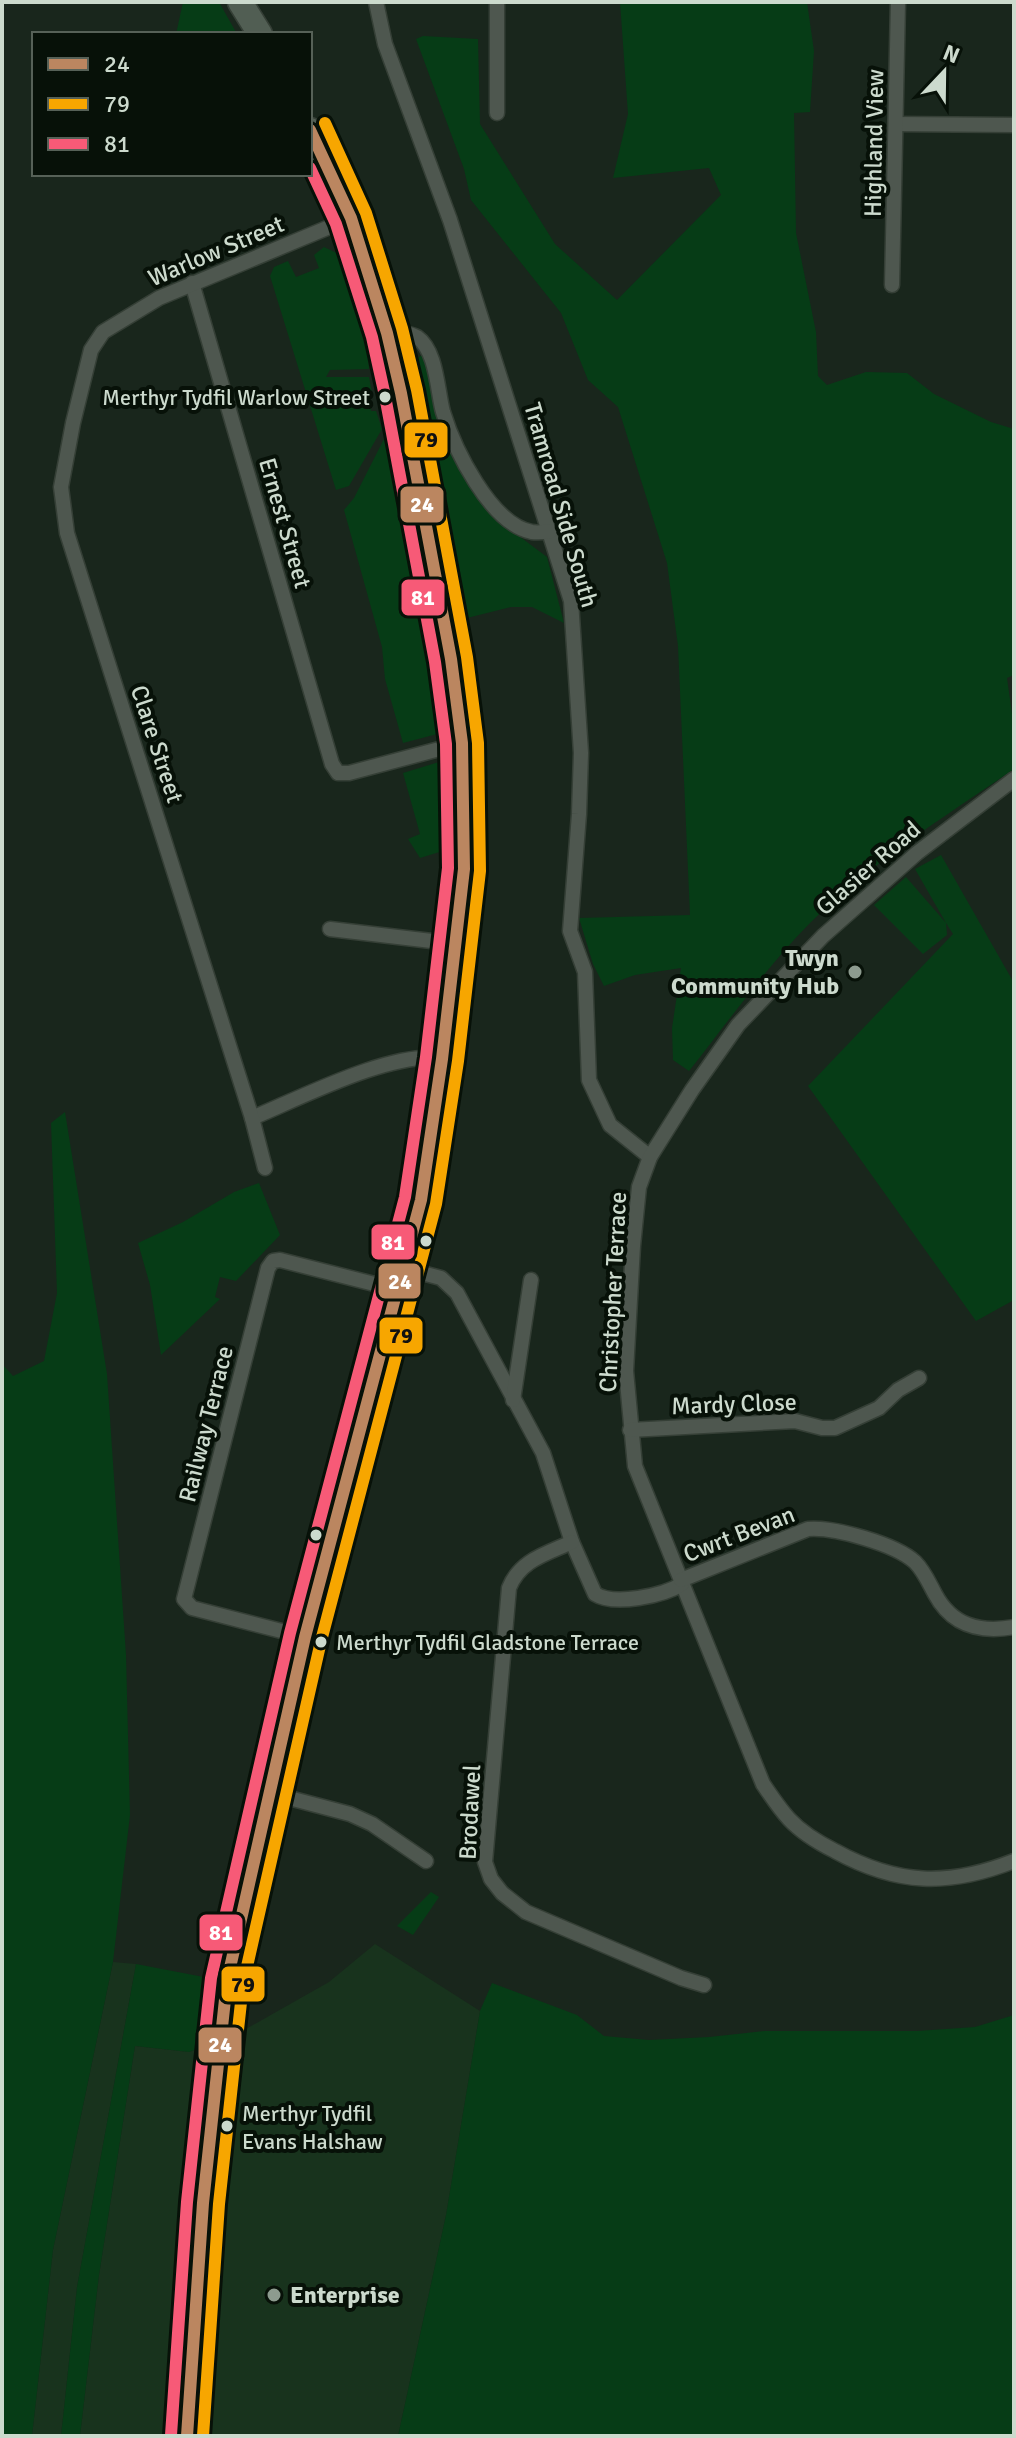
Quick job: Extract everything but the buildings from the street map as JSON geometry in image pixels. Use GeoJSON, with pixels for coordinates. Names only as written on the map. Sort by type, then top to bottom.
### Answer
{"type":"FeatureCollection","features":[{"type":"Feature","properties":{"kind":"main road"},"geometry":{"type":"LineString","coordinates":[[240,2],[259,32]]}},
{"type":"Feature","properties":{"kind":"main road"},"geometry":{"type":"LineString","coordinates":[[187,2436],[195,2305],[227,1981],[305,1637],[421,1200],[457,944],[464,869],[462,743],[451,659],[401,393],[387,333],[351,218],[312,134]]}},
{"type":"Feature","properties":{"kind":"street","name":"Tramroad Side South"},"geometry":{"type":"LineString","coordinates":[[376,2],[385,44],[450,220],[571,601],[581,753],[570,931],[585,972],[589,1080],[610,1125],[650,1157]]}},
{"type":"Feature","properties":{"kind":"street"},"geometry":{"type":"LineString","coordinates":[[497,2],[497,113]]}},
{"type":"Feature","properties":{"kind":"street","name":"Highland View"},"geometry":{"type":"LineString","coordinates":[[892,285],[898,2]]}},
{"type":"Feature","properties":{"kind":"street"},"geometry":{"type":"LineString","coordinates":[[896,124],[1014,125]]}},
{"type":"Feature","properties":{"kind":"street","name":"Warlow Street"},"geometry":{"type":"LineString","coordinates":[[103,332],[159,298],[351,218]]}},
{"type":"Feature","properties":{"kind":"street","name":"Ernest Street"},"geometry":{"type":"LineString","coordinates":[[192,283],[332,764],[338,773],[349,773],[462,743]]}},
{"type":"Feature","properties":{"kind":"street","name":"Clare Street"},"geometry":{"type":"LineString","coordinates":[[103,332],[91,350],[61,487],[67,533],[252,1118],[265,1168]]}},
{"type":"Feature","properties":{"kind":"street"},"geometry":{"type":"LineString","coordinates":[[387,333],[417,337],[429,351],[443,413],[459,454],[488,497],[513,523],[531,532],[551,531]]}},
{"type":"Feature","properties":{"kind":"street","name":"Glasier Road"},"geometry":{"type":"LineString","coordinates":[[650,1157],[738,1025],[813,947],[917,853],[1014,779]]}},
{"type":"Feature","properties":{"kind":"street"},"geometry":{"type":"LineString","coordinates":[[330,929],[457,944]]}},
{"type":"Feature","properties":{"kind":"street"},"geometry":{"type":"LineString","coordinates":[[252,1118],[374,1068],[408,1058],[442,1059]]}},
{"type":"Feature","properties":{"kind":"street","name":"Christopher Terrace"},"geometry":{"type":"LineString","coordinates":[[650,1157],[639,1187],[626,1371],[635,1466],[763,1784],[790,1820],[821,1844],[895,1877],[946,1879],[1014,1861]]}},
{"type":"Feature","properties":{"kind":"street","name":"Railway Terrace"},"geometry":{"type":"LineString","coordinates":[[305,1637],[192,1608],[184,1599],[268,1268],[273,1261],[280,1260],[401,1279]]}},
{"type":"Feature","properties":{"kind":"street"},"geometry":{"type":"LineString","coordinates":[[401,1279],[441,1278],[450,1284],[543,1453],[572,1542]]}},
{"type":"Feature","properties":{"kind":"street"},"geometry":{"type":"LineString","coordinates":[[513,1400],[531,1280]]}},
{"type":"Feature","properties":{"kind":"street","name":"Mardy Close"},"geometry":{"type":"LineString","coordinates":[[630,1430],[795,1421],[835,1428],[879,1408],[898,1390],[919,1378]]}},
{"type":"Feature","properties":{"kind":"street","name":"Cwrt Bevan"},"geometry":{"type":"LineString","coordinates":[[572,1542],[590,1587],[603,1599],[619,1601],[674,1589],[681,1582],[808,1529],[821,1528],[855,1535],[914,1561],[923,1570],[943,1608],[956,1620],[992,1631],[1014,1627]]}},
{"type":"Feature","properties":{"kind":"street","name":"Brodawel"},"geometry":{"type":"LineString","coordinates":[[572,1542],[526,1563],[515,1573],[509,1588],[485,1862],[491,1879],[502,1893],[526,1912],[704,1985]]}},
{"type":"Feature","properties":{"kind":"street"},"geometry":{"type":"LineString","coordinates":[[270,1793],[350,1814],[372,1824],[426,1861]]}},
{"type":"Feature","properties":{"kind":"shaded area"},"geometry":{"type":"Polygon","coordinates":[[[183,2],[219,2],[236,32],[176,32],[183,2]]]}},
{"type":"Feature","properties":{"kind":"shaded area"},"geometry":{"type":"Polygon","coordinates":[[[620,2],[807,2],[814,51],[810,112],[794,113],[796,233],[816,332],[818,376],[827,385],[866,372],[907,373],[934,394],[991,422],[1014,429],[1014,675],[1007,678],[1014,728],[1014,769],[908,842],[832,902],[777,959],[689,1071],[673,1060],[672,1028],[681,968],[635,975],[604,986],[593,964],[579,918],[690,915],[678,646],[667,563],[618,407],[588,380],[561,313],[471,200],[464,169],[416,39],[423,36],[478,39],[480,124],[555,244],[617,300],[721,195],[709,168],[613,178],[628,114],[620,2]]]}},
{"type":"Feature","properties":{"kind":"shaded area"},"geometry":{"type":"Polygon","coordinates":[[[324,247],[341,255],[365,323],[369,369],[330,370],[326,377],[369,377],[371,411],[376,411],[382,429],[349,486],[336,490],[270,276],[274,267],[288,261],[296,277],[319,268],[314,255],[324,247]]]}},
{"type":"Feature","properties":{"kind":"shaded area"},"geometry":{"type":"Polygon","coordinates":[[[423,354],[452,457],[483,503],[503,524],[547,557],[564,623],[532,607],[511,607],[463,619],[418,358],[423,354]]]}},
{"type":"Feature","properties":{"kind":"shaded area"},"geometry":{"type":"Polygon","coordinates":[[[385,437],[402,491],[434,655],[444,727],[441,733],[403,743],[385,679],[382,647],[344,510],[354,498],[385,437]]]}},
{"type":"Feature","properties":{"kind":"shaded area"},"geometry":{"type":"Polygon","coordinates":[[[439,762],[448,768],[446,850],[420,858],[408,839],[420,834],[403,773],[439,762]]]}},
{"type":"Feature","properties":{"kind":"shaded area"},"geometry":{"type":"Polygon","coordinates":[[[941,855],[1014,983],[1014,1300],[976,1321],[808,1086],[953,934],[915,869],[941,855]]]}},
{"type":"Feature","properties":{"kind":"shaded area"},"geometry":{"type":"Polygon","coordinates":[[[906,877],[946,923],[947,935],[923,954],[874,905],[906,877]]]}},
{"type":"Feature","properties":{"kind":"shaded area"},"geometry":{"type":"Polygon","coordinates":[[[65,1112],[107,1374],[126,1655],[130,1815],[113,1962],[53,2250],[32,2436],[2,2436],[2,1364],[13,1376],[44,1361],[57,1293],[51,1123],[65,1112]]]}},
{"type":"Feature","properties":{"kind":"shaded area"},"geometry":{"type":"Polygon","coordinates":[[[259,1183],[280,1235],[236,1281],[220,1277],[215,1297],[220,1299],[161,1355],[150,1285],[138,1243],[183,1222],[234,1192],[259,1183]]]}},
{"type":"Feature","properties":{"kind":"shaded area"},"geometry":{"type":"Polygon","coordinates":[[[431,1892],[439,1897],[413,1935],[397,1926],[431,1892]]]}},
{"type":"Feature","properties":{"kind":"shaded area"},"geometry":{"type":"Polygon","coordinates":[[[375,1944],[480,2011],[446,2215],[398,2436],[80,2436],[99,2275],[135,2046],[189,2052],[237,2034],[329,1982],[375,1944]]]}},
{"type":"Feature","properties":{"kind":"shaded area"},"geometry":{"type":"Polygon","coordinates":[[[113,1962],[136,1964],[77,2287],[61,2436],[32,2436],[53,2250],[113,1962]]]}},
{"type":"Feature","properties":{"kind":"shaded area"},"geometry":{"type":"Polygon","coordinates":[[[136,1964],[209,1978],[202,2047],[189,2052],[135,2046],[99,2275],[80,2436],[61,2436],[77,2287],[136,1964]]]}},
{"type":"Feature","properties":{"kind":"shaded area"},"geometry":{"type":"Polygon","coordinates":[[[492,1983],[577,2015],[604,2036],[649,2040],[765,2031],[917,2031],[975,2027],[1014,2015],[1014,2436],[398,2436],[446,2215],[480,2011],[492,1983]]]}},
{"type":"Feature","properties":{"kind":"transit line","name":"79"},"geometry":{"type":"LineString","coordinates":[[203,2436],[219,2204],[243,1984],[321,1641],[436,1204],[458,1061],[480,871],[478,743],[467,657],[417,390],[402,328],[366,213],[325,123]]}},
{"type":"Feature","properties":{"kind":"transit line","name":"24"},"geometry":{"type":"LineString","coordinates":[[187,2436],[203,2203],[227,1981],[305,1637],[421,1200],[442,1059],[464,869],[462,743],[451,659],[401,393],[387,333],[351,218],[312,134]]}},
{"type":"Feature","properties":{"kind":"transit line","name":"81"},"geometry":{"type":"LineString","coordinates":[[171,2435],[187,2202],[211,1978],[290,1633],[405,1197],[426,1057],[448,868],[446,744],[435,662],[385,396],[372,337],[336,224],[312,172]]}},
{"type":"Feature","properties":{"kind":"place","name":"Merthyr Tydfil Warlow Street"},"geometry":{"type":"Point","coordinates":[385,397]}},
{"type":"Feature","properties":{"kind":"place","name":"Twyn Community Hub"},"geometry":{"type":"Point","coordinates":[855,972]}},
{"type":"Feature","properties":{"kind":"place","name":"Merthyr Tydfil Gladstone Terrace"},"geometry":{"type":"Point","coordinates":[321,1642]}},
{"type":"Feature","properties":{"kind":"place","name":"Merthyr Tydfil Evans Halshaw"},"geometry":{"type":"Point","coordinates":[227,2126]}},
{"type":"Feature","properties":{"kind":"place","name":"Enterprise"},"geometry":{"type":"Point","coordinates":[274,2295]}}]}
